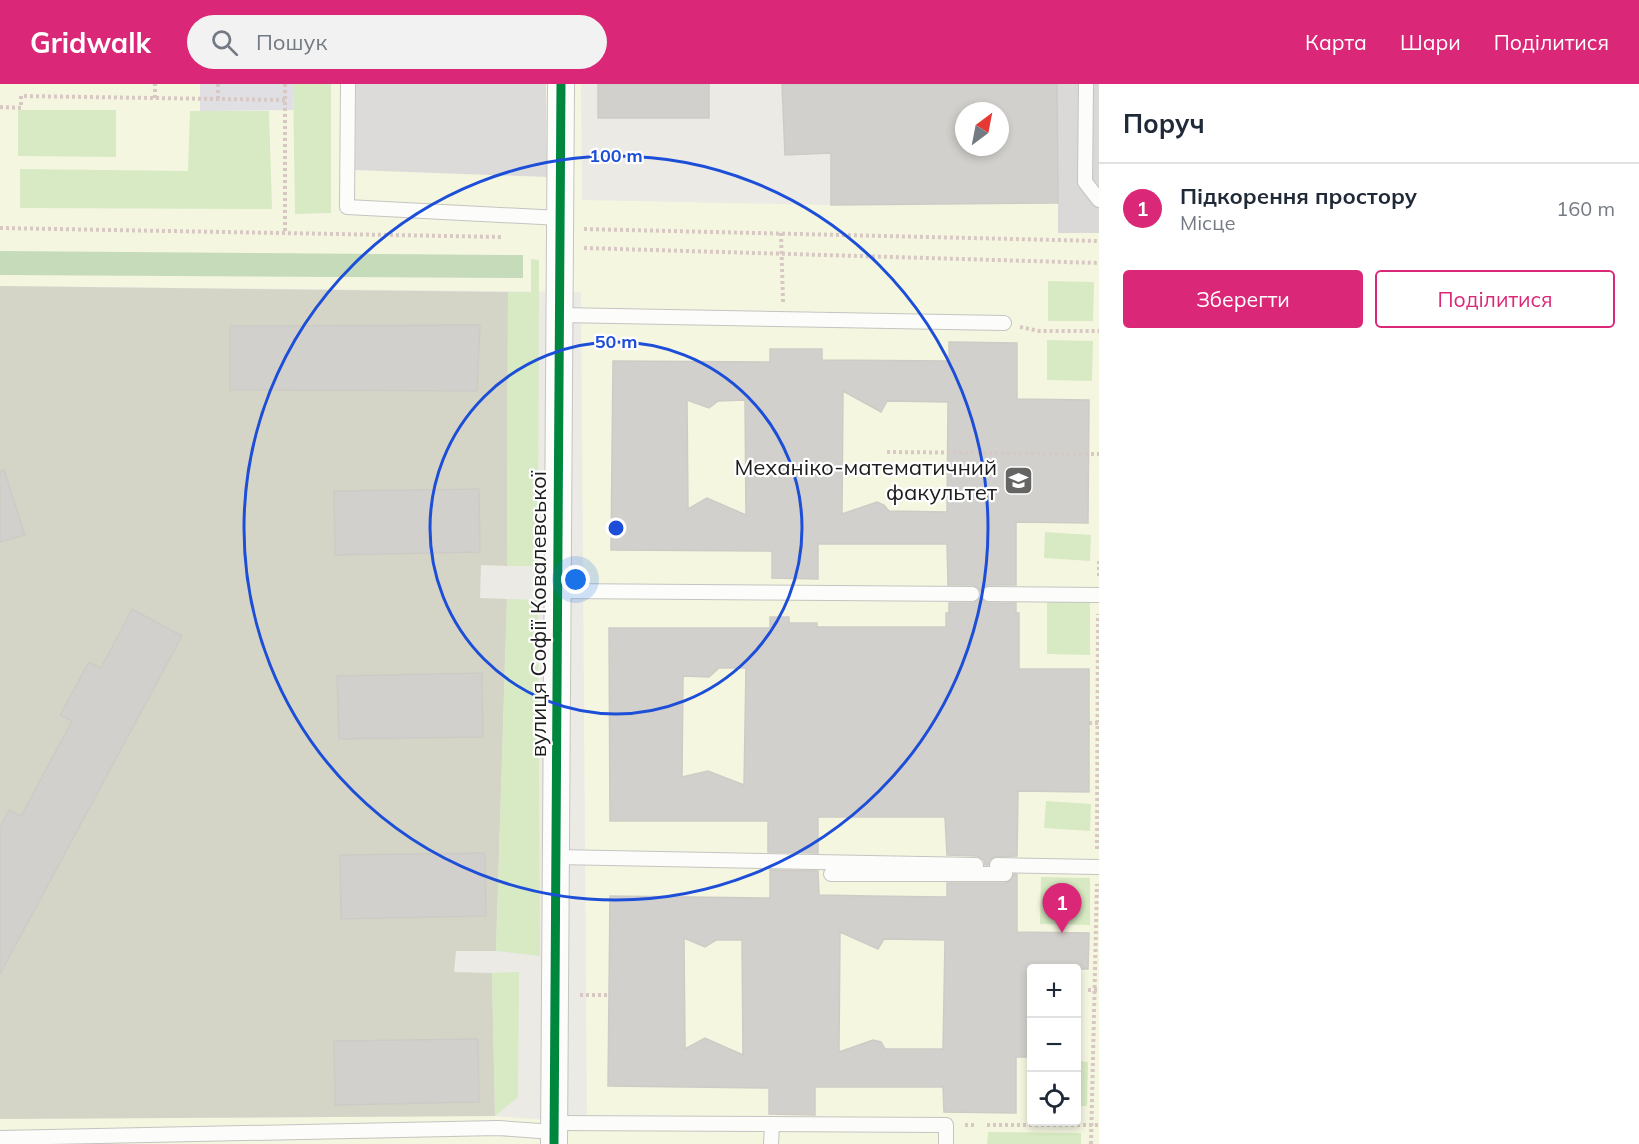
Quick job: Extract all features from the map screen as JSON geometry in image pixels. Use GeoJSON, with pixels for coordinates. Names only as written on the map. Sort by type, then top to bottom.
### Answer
{"type":"FeatureCollection","features":[{"type":"Feature","properties":{"kind":"street","name":"вулиця Софії Ковалевської"},"geometry":{"type":"LineString","coordinates":[[554,1133],[560,315],[571,223],[561,84]]}},
{"type":"Feature","properties":{"kind":"lane"},"geometry":{"type":"LineString","coordinates":[[348,84],[347,207],[571,223]]}},
{"type":"Feature","properties":{"kind":"lane"},"geometry":{"type":"LineString","coordinates":[[1086,84],[1085,182],[1099,200]]}},
{"type":"Feature","properties":{"kind":"lane"},"geometry":{"type":"LineString","coordinates":[[560,315],[1004,323]]}},
{"type":"Feature","properties":{"kind":"lane"},"geometry":{"type":"LineString","coordinates":[[558,591],[972,594]]}},
{"type":"Feature","properties":{"kind":"lane"},"geometry":{"type":"LineString","coordinates":[[989,594],[1098,595]]}},
{"type":"Feature","properties":{"kind":"lane"},"geometry":{"type":"LineString","coordinates":[[556,857],[1097,867]]}},
{"type":"Feature","properties":{"kind":"lane"},"geometry":{"type":"LineString","coordinates":[[831,874],[1005,874],[1005,866]]}},
{"type":"Feature","properties":{"kind":"lane"},"geometry":{"type":"LineString","coordinates":[[771,1124],[771,1144]]}},
{"type":"Feature","properties":{"kind":"lane"},"geometry":{"type":"LineString","coordinates":[[0,1138],[498,1128],[554,1133],[771,1124],[946,1125],[946,1144]]}},
{"type":"Feature","properties":{"kind":"path"},"geometry":{"type":"LineString","coordinates":[[155,84],[155,98]]}},
{"type":"Feature","properties":{"kind":"path"},"geometry":{"type":"LineString","coordinates":[[218,84],[218,99]]}},
{"type":"Feature","properties":{"kind":"path"},"geometry":{"type":"LineString","coordinates":[[285,84],[285,233]]}},
{"type":"Feature","properties":{"kind":"path"},"geometry":{"type":"LineString","coordinates":[[0,107],[21,108],[21,96],[285,100]]}},
{"type":"Feature","properties":{"kind":"path"},"geometry":{"type":"LineString","coordinates":[[571,223],[781,233],[1099,241]]}},
{"type":"Feature","properties":{"kind":"path"},"geometry":{"type":"LineString","coordinates":[[0,228],[508,237]]}},
{"type":"Feature","properties":{"kind":"path"},"geometry":{"type":"LineString","coordinates":[[781,233],[784,319]]}},
{"type":"Feature","properties":{"kind":"path"},"geometry":{"type":"LineString","coordinates":[[581,248],[1099,263]]}},
{"type":"Feature","properties":{"kind":"path"},"geometry":{"type":"LineString","coordinates":[[1004,323],[1039,331],[1099,331]]}},
{"type":"Feature","properties":{"kind":"path"},"geometry":{"type":"LineString","coordinates":[[887,452],[1099,454]]}},
{"type":"Feature","properties":{"kind":"path"},"geometry":{"type":"LineString","coordinates":[[1089,723],[1099,723]]}},
{"type":"Feature","properties":{"kind":"path"},"geometry":{"type":"LineString","coordinates":[[1088,990],[1099,990]]}},
{"type":"Feature","properties":{"kind":"path"},"geometry":{"type":"LineString","coordinates":[[574,994],[609,995]]}},
{"type":"Feature","properties":{"kind":"path"},"geometry":{"type":"LineString","coordinates":[[1092,1080],[1099,1080]]}},
{"type":"Feature","properties":{"kind":"path"},"geometry":{"type":"LineString","coordinates":[[987,1125],[1099,1125]]}},
{"type":"Feature","properties":{"kind":"shaded area"},"geometry":{"type":"Polygon","coordinates":[[[0,84],[581,84],[582,200],[831,205],[1058,203],[1058,233],[1099,233],[1099,1144],[0,1144],[0,1119],[495,1116],[587,1123],[581,292],[0,286],[0,84]]]}},
{"type":"Feature","properties":{"kind":"shaded area"},"geometry":{"type":"Polygon","coordinates":[[[200,84],[293,84],[293,110],[200,111],[200,84]]]}},
{"type":"Feature","properties":{"kind":"shaded area"},"geometry":{"type":"Polygon","coordinates":[[[356,84],[546,84],[547,177],[355,170],[356,84]]]}},
{"type":"Feature","properties":{"kind":"shaded area"},"geometry":{"type":"Polygon","coordinates":[[[1057,84],[1099,84],[1099,233],[1058,233],[1057,84]]]}},
{"type":"Feature","properties":{"kind":"shaded area"},"geometry":{"type":"Polygon","coordinates":[[[0,286],[508,292],[507,566],[481,565],[480,598],[507,599],[496,951],[456,951],[454,972],[492,973],[495,1116],[0,1119],[0,286]]]}},
{"type":"Feature","properties":{"kind":"green space"},"geometry":{"type":"Polygon","coordinates":[[[293,84],[331,84],[331,213],[295,214],[293,84]]]}},
{"type":"Feature","properties":{"kind":"green space"},"geometry":{"type":"Polygon","coordinates":[[[18,110],[116,110],[116,157],[18,156],[18,110]]]}},
{"type":"Feature","properties":{"kind":"green space"},"geometry":{"type":"Polygon","coordinates":[[[190,111],[269,111],[272,209],[20,208],[20,169],[188,171],[190,111]]]}},
{"type":"Feature","properties":{"kind":"green space"},"geometry":{"type":"Polygon","coordinates":[[[0,251],[523,255],[523,278],[0,275],[0,251]]]}},
{"type":"Feature","properties":{"kind":"green space"},"geometry":{"type":"Polygon","coordinates":[[[531,259],[539,260],[538,566],[507,566],[508,292],[531,292],[531,259]]]}},
{"type":"Feature","properties":{"kind":"green space"},"geometry":{"type":"Polygon","coordinates":[[[1048,281],[1094,282],[1093,321],[1048,321],[1048,281]]]}},
{"type":"Feature","properties":{"kind":"green space"},"geometry":{"type":"Polygon","coordinates":[[[1047,340],[1093,341],[1092,381],[1047,380],[1047,340]]]}},
{"type":"Feature","properties":{"kind":"green space"},"geometry":{"type":"Polygon","coordinates":[[[1045,532],[1091,535],[1090,561],[1044,558],[1045,532]]]}},
{"type":"Feature","properties":{"kind":"green space"},"geometry":{"type":"Polygon","coordinates":[[[507,599],[538,600],[540,956],[496,951],[507,599]]]}},
{"type":"Feature","properties":{"kind":"green space"},"geometry":{"type":"Polygon","coordinates":[[[1047,602],[1090,602],[1090,655],[1047,654],[1047,602]]]}},
{"type":"Feature","properties":{"kind":"green space"},"geometry":{"type":"Polygon","coordinates":[[[1046,801],[1091,804],[1090,831],[1044,828],[1046,801]]]}},
{"type":"Feature","properties":{"kind":"green space"},"geometry":{"type":"Polygon","coordinates":[[[1041,877],[1090,878],[1090,925],[1040,924],[1041,877]]]}},
{"type":"Feature","properties":{"kind":"green space"},"geometry":{"type":"Polygon","coordinates":[[[519,972],[518,1097],[495,1116],[492,973],[519,972]]]}},
{"type":"Feature","properties":{"kind":"green space"},"geometry":{"type":"Polygon","coordinates":[[[1081,1061],[1088,1062],[1087,1106],[1081,1106],[1081,1061]]]}},
{"type":"Feature","properties":{"kind":"green space"},"geometry":{"type":"Polygon","coordinates":[[[988,1132],[1081,1133],[1081,1144],[987,1144],[988,1132]]]}},
{"type":"Feature","properties":{"kind":"building"},"geometry":{"type":"Polygon","coordinates":[[[598,84],[709,84],[709,118],[598,118],[598,84]]]}},
{"type":"Feature","properties":{"kind":"building"},"geometry":{"type":"Polygon","coordinates":[[[782,84],[1057,84],[1058,203],[831,205],[831,153],[785,155],[782,84]]]}},
{"type":"Feature","properties":{"kind":"building"},"geometry":{"type":"Polygon","coordinates":[[[480,325],[477,391],[230,390],[230,326],[480,325]]]}},
{"type":"Feature","properties":{"kind":"building","name":"Механіко-математичний факультет"},"geometry":{"type":"Polygon","coordinates":[[[949,342],[1017,343],[1017,399],[1089,400],[1088,523],[1016,522],[1016,585],[988,585],[981,592],[973,585],[948,585],[947,544],[818,544],[818,579],[772,578],[772,551],[611,550],[613,361],[770,362],[770,349],[822,349],[822,360],[949,361],[949,342]],[[843,391],[842,514],[877,502],[889,511],[947,512],[948,402],[887,401],[881,412],[843,391]],[[687,400],[688,509],[707,498],[746,515],[745,400],[718,401],[709,408],[687,400]]]}},
{"type":"Feature","properties":{"kind":"building"},"geometry":{"type":"Polygon","coordinates":[[[4,470],[25,535],[0,542],[0,471],[4,470]]]}},
{"type":"Feature","properties":{"kind":"building"},"geometry":{"type":"Polygon","coordinates":[[[479,489],[480,552],[335,555],[334,491],[479,489]]]}},
{"type":"Feature","properties":{"kind":"building"},"geometry":{"type":"Polygon","coordinates":[[[981,596],[988,603],[1016,603],[1016,613],[1019,613],[1019,669],[1089,669],[1089,792],[1018,791],[1017,856],[993,857],[988,865],[985,865],[984,860],[977,856],[947,855],[945,817],[818,817],[818,853],[768,852],[768,821],[610,821],[609,628],[770,628],[770,617],[789,617],[789,623],[817,623],[817,627],[946,627],[949,603],[977,601],[981,596]],[[719,668],[709,677],[683,676],[682,777],[708,771],[744,785],[746,668],[719,668]]]}},
{"type":"Feature","properties":{"kind":"building"},"geometry":{"type":"Polygon","coordinates":[[[132,609],[182,636],[0,974],[0,827],[9,810],[21,816],[72,721],[60,715],[89,662],[101,668],[132,609]]]}},
{"type":"Feature","properties":{"kind":"building"},"geometry":{"type":"Polygon","coordinates":[[[482,673],[483,737],[339,739],[337,676],[482,673]]]}},
{"type":"Feature","properties":{"kind":"building"},"geometry":{"type":"Polygon","coordinates":[[[485,853],[486,916],[341,919],[340,855],[485,853]]]}},
{"type":"Feature","properties":{"kind":"building"},"geometry":{"type":"Polygon","coordinates":[[[770,870],[818,871],[819,895],[947,897],[947,883],[1005,883],[1017,874],[1017,932],[1089,933],[1088,969],[1081,969],[1081,964],[1027,964],[1027,1057],[1016,1057],[1016,1113],[944,1112],[943,1087],[815,1087],[815,1115],[769,1114],[769,1088],[608,1086],[610,896],[770,898],[770,870]],[[840,932],[839,1052],[873,1040],[881,1042],[885,1049],[943,1049],[945,940],[884,939],[878,949],[840,932]],[[684,938],[685,1049],[705,1038],[743,1055],[742,940],[716,940],[705,947],[684,938]]]}},
{"type":"Feature","properties":{"kind":"building"},"geometry":{"type":"Polygon","coordinates":[[[478,1039],[479,1102],[335,1105],[334,1041],[478,1039]]]}},
{"type":"Feature","properties":{"kind":"cycle path"},"geometry":{"type":"LineString","coordinates":[[554,1144],[561,84]]}},
{"type":"Feature","properties":{"kind":"place","name":"Механіко-математичний факультет"},"geometry":{"type":"Point","coordinates":[1018,480]}},
{"type":"Feature","properties":{"kind":"place","name":"Підкорення простору"},"geometry":{"type":"Point","coordinates":[1062,933]}}]}
